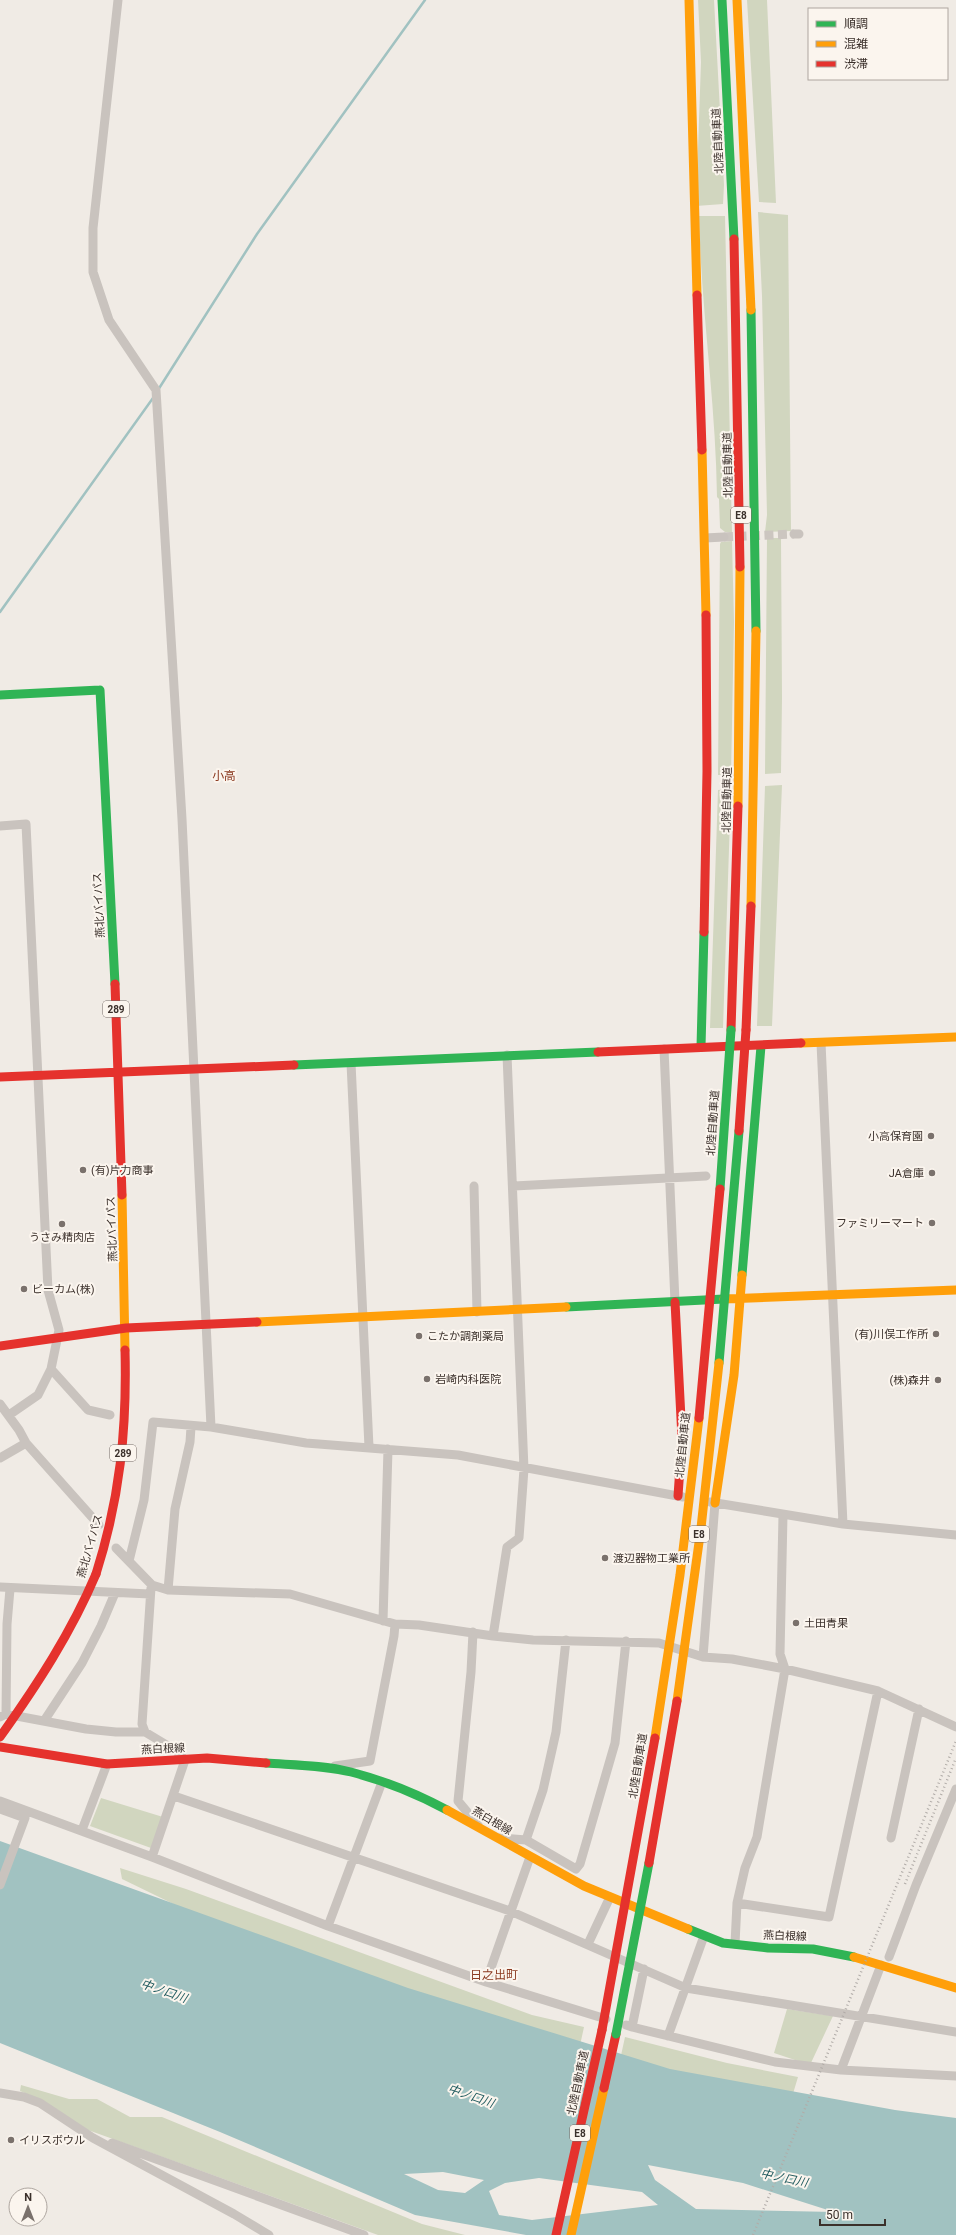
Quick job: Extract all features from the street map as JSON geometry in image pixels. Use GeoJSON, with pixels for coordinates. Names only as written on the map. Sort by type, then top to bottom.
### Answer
{"type":"FeatureCollection","features":[{"type":"Feature","properties":{"kind":"main road"},"geometry":{"type":"LineString","coordinates":[[689,0],[705,538],[707,793],[701,1047]]}},
{"type":"Feature","properties":{"kind":"main road","name":"北陸自動車道"},"geometry":{"type":"LineString","coordinates":[[556,2235],[586,2105],[618,1948],[645,1797],[680,1574],[715,1251],[731,1030],[739,812],[741,464],[733,198],[722,0]]}},
{"type":"Feature","properties":{"kind":"main road","name":"E8"},"geometry":{"type":"LineString","coordinates":[[571,2235],[618,2026],[678,1693],[708,1468],[722,1336],[746,1030],[754,823],[756,596],[752,327],[737,0]]}},
{"type":"Feature","properties":{"kind":"main road","name":"燕北バイパス"},"geometry":{"type":"LineString","coordinates":[[0,695],[100,690],[119,1072],[126,1328],[126,1405],[123,1455],[110,1524],[96,1574],[82,1610],[64,1643],[40,1682],[0,1737]]}},
{"type":"Feature","properties":{"kind":"main road"},"geometry":{"type":"LineString","coordinates":[[0,1078],[507,1055],[956,1037]]}},
{"type":"Feature","properties":{"kind":"main road"},"geometry":{"type":"LineString","coordinates":[[715,1503],[734,1375],[761,1046]]}},
{"type":"Feature","properties":{"kind":"main road"},"geometry":{"type":"LineString","coordinates":[[0,1346],[126,1328],[741,1298],[832,1296],[956,1290]]}},
{"type":"Feature","properties":{"kind":"main road"},"geometry":{"type":"LineString","coordinates":[[675,1302],[682,1438],[682,1460],[678,1496]]}},
{"type":"Feature","properties":{"kind":"main road","name":"燕白根線"},"geometry":{"type":"LineString","coordinates":[[0,1747],[108,1764],[207,1758],[324,1767],[382,1782],[429,1800],[530,1857],[610,1897],[704,1936],[735,1944],[768,1948],[813,1949],[881,1965],[956,1988]]}},
{"type":"Feature","properties":{"kind":"street"},"geometry":{"type":"LineString","coordinates":[[118,0],[93,228],[93,272],[109,320],[156,390],[175,694],[207,1324],[210,1427]]}},
{"type":"Feature","properties":{"kind":"street"},"geometry":{"type":"LineString","coordinates":[[705,538],[724,537]]}},
{"type":"Feature","properties":{"kind":"street"},"geometry":{"type":"LineString","coordinates":[[0,826],[26,824],[48,1290],[59,1324],[58,1337],[50,1369],[38,1395],[9,1415]]}},
{"type":"Feature","properties":{"kind":"street"},"geometry":{"type":"LineString","coordinates":[[820,1042],[843,1524]]}},
{"type":"Feature","properties":{"kind":"street"},"geometry":{"type":"LineString","coordinates":[[664,1049],[671,1178],[675,1302]]}},
{"type":"Feature","properties":{"kind":"street"},"geometry":{"type":"LineString","coordinates":[[493,1636],[507,1547],[519,1538],[524,1469],[514,1186],[507,1055]]}},
{"type":"Feature","properties":{"kind":"street"},"geometry":{"type":"LineString","coordinates":[[351,1063],[369,1447]]}},
{"type":"Feature","properties":{"kind":"street"},"geometry":{"type":"LineString","coordinates":[[514,1186],[706,1176]]}},
{"type":"Feature","properties":{"kind":"street"},"geometry":{"type":"LineString","coordinates":[[474,1186],[477,1312]]}},
{"type":"Feature","properties":{"kind":"street"},"geometry":{"type":"LineString","coordinates":[[50,1369],[88,1410],[110,1415]]}},
{"type":"Feature","properties":{"kind":"street"},"geometry":{"type":"LineString","coordinates":[[0,1404],[9,1415],[26,1443],[99,1525]]}},
{"type":"Feature","properties":{"kind":"street"},"geometry":{"type":"LineString","coordinates":[[129,1561],[144,1500],[153,1422],[191,1427],[210,1427],[306,1443],[458,1455],[524,1469],[783,1515],[843,1524],[956,1536]]}},
{"type":"Feature","properties":{"kind":"street"},"geometry":{"type":"LineString","coordinates":[[168,1590],[175,1509],[190,1442],[191,1427]]}},
{"type":"Feature","properties":{"kind":"street"},"geometry":{"type":"LineString","coordinates":[[0,1458],[26,1443]]}},
{"type":"Feature","properties":{"kind":"street"},"geometry":{"type":"LineString","coordinates":[[383,1621],[388,1449]]}},
{"type":"Feature","properties":{"kind":"street"},"geometry":{"type":"LineString","coordinates":[[703,1657],[715,1503]]}},
{"type":"Feature","properties":{"kind":"street"},"geometry":{"type":"LineString","coordinates":[[735,1944],[737,1903],[745,1868],[757,1837],[785,1669],[780,1654],[783,1515]]}},
{"type":"Feature","properties":{"kind":"street"},"geometry":{"type":"LineString","coordinates":[[116,1548],[129,1561],[151,1589],[142,1724],[145,1732]]}},
{"type":"Feature","properties":{"kind":"street"},"geometry":{"type":"LineString","coordinates":[[0,1587],[10,1589],[115,1593],[151,1589],[290,1594],[394,1624],[533,1640],[626,1641],[658,1643],[703,1657],[732,1659],[785,1669],[878,1691],[956,1727]]}},
{"type":"Feature","properties":{"kind":"street"},"geometry":{"type":"LineString","coordinates":[[10,1589],[3,1715],[101,1731],[145,1732],[175,1750],[185,1760],[152,1857]]}},
{"type":"Feature","properties":{"kind":"street"},"geometry":{"type":"LineString","coordinates":[[44,1721],[82,1663],[101,1626],[115,1593]]}},
{"type":"Feature","properties":{"kind":"street"},"geometry":{"type":"LineString","coordinates":[[324,1767],[370,1761],[394,1636],[394,1624]]}},
{"type":"Feature","properties":{"kind":"street"},"geometry":{"type":"LineString","coordinates":[[473,1632],[471,1672],[458,1801],[481,1828]]}},
{"type":"Feature","properties":{"kind":"street"},"geometry":{"type":"LineString","coordinates":[[526,1840],[543,1790],[556,1732],[566,1640]]}},
{"type":"Feature","properties":{"kind":"street"},"geometry":{"type":"LineString","coordinates":[[497,1838],[526,1840],[576,1869],[580,1864],[615,1743],[626,1641]]}},
{"type":"Feature","properties":{"kind":"street"},"geometry":{"type":"LineString","coordinates":[[737,1903],[829,1916],[878,1691]]}},
{"type":"Feature","properties":{"kind":"street"},"geometry":{"type":"LineString","coordinates":[[891,1838],[919,1709]]}},
{"type":"Feature","properties":{"kind":"street"},"geometry":{"type":"LineString","coordinates":[[82,1830],[108,1764]]}},
{"type":"Feature","properties":{"kind":"street"},"geometry":{"type":"LineString","coordinates":[[328,1926],[382,1782]]}},
{"type":"Feature","properties":{"kind":"street"},"geometry":{"type":"LineString","coordinates":[[889,1957],[916,1885],[956,1789]]}},
{"type":"Feature","properties":{"kind":"street"},"geometry":{"type":"LineString","coordinates":[[174,1796],[510,1911],[686,1988],[956,2032]]}},
{"type":"Feature","properties":{"kind":"street"},"geometry":{"type":"LineString","coordinates":[[0,1801],[82,1830],[328,1926],[486,1982],[632,2027],[774,2062],[841,2070],[956,2076]]}},
{"type":"Feature","properties":{"kind":"street"},"geometry":{"type":"LineString","coordinates":[[0,1809],[24,1818],[0,1886]]}},
{"type":"Feature","properties":{"kind":"street"},"geometry":{"type":"LineString","coordinates":[[486,1982],[530,1857]]}},
{"type":"Feature","properties":{"kind":"street"},"geometry":{"type":"LineString","coordinates":[[588,1944],[610,1897]]}},
{"type":"Feature","properties":{"kind":"street"},"geometry":{"type":"LineString","coordinates":[[668,2036],[704,1936]]}},
{"type":"Feature","properties":{"kind":"street"},"geometry":{"type":"LineString","coordinates":[[841,2070],[881,1965]]}},
{"type":"Feature","properties":{"kind":"street"},"geometry":{"type":"LineString","coordinates":[[632,2027],[644,1969]]}},
{"type":"Feature","properties":{"kind":"street"},"geometry":{"type":"LineString","coordinates":[[0,2093],[24,2097],[40,2103],[86,2134],[269,2235]]}},
{"type":"Feature","properties":{"kind":"street"},"geometry":{"type":"LineString","coordinates":[[86,2134],[364,2235]]}},
{"type":"Feature","properties":{"kind":"green space"},"geometry":{"type":"Polygon","coordinates":[[[698,0],[714,0],[724,185],[723,204],[696,206],[701,62],[698,0]]]}},
{"type":"Feature","properties":{"kind":"green space"},"geometry":{"type":"Polygon","coordinates":[[[747,0],[767,0],[776,203],[759,202],[747,0]]]}},
{"type":"Feature","properties":{"kind":"green space"},"geometry":{"type":"Polygon","coordinates":[[[758,212],[788,215],[791,531],[765,532],[767,515],[762,296],[758,212]]]}},
{"type":"Feature","properties":{"kind":"green space"},"geometry":{"type":"Polygon","coordinates":[[[699,216],[725,216],[732,533],[725,532],[720,528],[714,427],[700,251],[699,216]]]}},
{"type":"Feature","properties":{"kind":"green space"},"geometry":{"type":"Polygon","coordinates":[[[767,538],[781,538],[782,698],[781,773],[765,774],[767,538]]]}},
{"type":"Feature","properties":{"kind":"green space"},"geometry":{"type":"Polygon","coordinates":[[[732,541],[734,622],[731,775],[718,775],[720,544],[721,542],[732,541]]]}},
{"type":"Feature","properties":{"kind":"green space"},"geometry":{"type":"Polygon","coordinates":[[[782,785],[772,1026],[757,1026],[765,786],[782,785]]]}},
{"type":"Feature","properties":{"kind":"green space"},"geometry":{"type":"Polygon","coordinates":[[[731,789],[723,1028],[710,1028],[718,790],[731,789]]]}},
{"type":"Feature","properties":{"kind":"green space"},"geometry":{"type":"Polygon","coordinates":[[[101,1798],[163,1817],[151,1848],[90,1826],[101,1798]]]}},
{"type":"Feature","properties":{"kind":"green space"},"geometry":{"type":"Polygon","coordinates":[[[120,1868],[186,1889],[532,2015],[584,2027],[579,2050],[194,1914],[122,1879],[120,1868]]]}},
{"type":"Feature","properties":{"kind":"green space"},"geometry":{"type":"Polygon","coordinates":[[[787,2009],[833,2016],[810,2065],[774,2053],[787,2009]]]}},
{"type":"Feature","properties":{"kind":"green space"},"geometry":{"type":"Polygon","coordinates":[[[625,2037],[727,2063],[798,2077],[792,2097],[620,2060],[625,2037]]]}},
{"type":"Feature","properties":{"kind":"green space"},"geometry":{"type":"Polygon","coordinates":[[[21,2085],[69,2099],[97,2099],[130,2117],[162,2117],[422,2224],[465,2235],[378,2235],[88,2130],[42,2100],[20,2091],[21,2085]]]}},
{"type":"Feature","properties":{"kind":"water","name":"中ノ口川"},"geometry":{"type":"Polygon","coordinates":[[[0,1841],[408,1988],[670,2069],[895,2110],[956,2118],[956,2235],[526,2235],[415,2215],[220,2132],[0,2043],[0,1841]],[[648,2165],[655,2180],[696,2209],[834,2212],[743,2183],[648,2165]],[[443,2172],[404,2174],[438,2190],[465,2193],[484,2180],[443,2172]],[[539,2178],[505,2183],[489,2191],[499,2215],[532,2220],[658,2205],[642,2192],[539,2178]]]}},
{"type":"Feature","properties":{"kind":"waterway"},"geometry":{"type":"LineString","coordinates":[[158,390],[257,234],[425,0]]}},
{"type":"Feature","properties":{"kind":"waterway"},"geometry":{"type":"LineString","coordinates":[[0,612],[153,398]]}},
{"type":"Feature","properties":{"kind":"tunnel"},"geometry":{"type":"LineString","coordinates":[[724,537],[794,534]]}},
{"type":"Feature","properties":{"kind":"railway"},"geometry":{"type":"LineString","coordinates":[[753,2235],[956,1741]]}},
{"type":"Feature","properties":{"kind":"railway"},"geometry":{"type":"LineString","coordinates":[[905,1884],[956,1758]]}},
{"type":"Feature","properties":{"kind":"traffic: fast"},"geometry":{"type":"LineString","coordinates":[[722,0],[734,239]]}},
{"type":"Feature","properties":{"kind":"traffic: fast"},"geometry":{"type":"LineString","coordinates":[[751,310],[756,631]]}},
{"type":"Feature","properties":{"kind":"traffic: fast"},"geometry":{"type":"LineString","coordinates":[[0,695],[100,690]]}},
{"type":"Feature","properties":{"kind":"traffic: fast"},"geometry":{"type":"LineString","coordinates":[[100,690],[115,984]]}},
{"type":"Feature","properties":{"kind":"traffic: fast"},"geometry":{"type":"LineString","coordinates":[[701,1047],[704,932]]}},
{"type":"Feature","properties":{"kind":"traffic: fast"},"geometry":{"type":"LineString","coordinates":[[720,1189],[731,1030]]}},
{"type":"Feature","properties":{"kind":"traffic: fast"},"geometry":{"type":"LineString","coordinates":[[742,1275],[761,1046]]}},
{"type":"Feature","properties":{"kind":"traffic: fast"},"geometry":{"type":"LineString","coordinates":[[294,1065],[598,1052]]}},
{"type":"Feature","properties":{"kind":"traffic: fast"},"geometry":{"type":"LineString","coordinates":[[719,1363],[739,1131]]}},
{"type":"Feature","properties":{"kind":"traffic: fast"},"geometry":{"type":"LineString","coordinates":[[566,1307],[724,1299]]}},
{"type":"Feature","properties":{"kind":"traffic: fast"},"geometry":{"type":"LineString","coordinates":[[266,1763],[319,1767],[351,1772],[400,1788],[447,1810]]}},
{"type":"Feature","properties":{"kind":"traffic: fast"},"geometry":{"type":"LineString","coordinates":[[616,2034],[649,1863]]}},
{"type":"Feature","properties":{"kind":"traffic: fast"},"geometry":{"type":"LineString","coordinates":[[688,1929],[723,1943],[768,1948],[813,1949],[854,1957]]}},
{"type":"Feature","properties":{"kind":"traffic: slow"},"geometry":{"type":"LineString","coordinates":[[689,0],[697,295]]}},
{"type":"Feature","properties":{"kind":"traffic: slow"},"geometry":{"type":"LineString","coordinates":[[737,0],[751,310]]}},
{"type":"Feature","properties":{"kind":"traffic: slow"},"geometry":{"type":"LineString","coordinates":[[702,450],[706,615]]}},
{"type":"Feature","properties":{"kind":"traffic: slow"},"geometry":{"type":"LineString","coordinates":[[738,806],[740,567]]}},
{"type":"Feature","properties":{"kind":"traffic: slow"},"geometry":{"type":"LineString","coordinates":[[751,906],[756,631]]}},
{"type":"Feature","properties":{"kind":"traffic: slow"},"geometry":{"type":"LineString","coordinates":[[801,1043],[956,1037]]}},
{"type":"Feature","properties":{"kind":"traffic: slow"},"geometry":{"type":"LineString","coordinates":[[122,1195],[125,1350]]}},
{"type":"Feature","properties":{"kind":"traffic: slow"},"geometry":{"type":"LineString","coordinates":[[715,1503],[734,1375],[742,1275]]}},
{"type":"Feature","properties":{"kind":"traffic: slow"},"geometry":{"type":"LineString","coordinates":[[724,1299],[956,1290]]}},
{"type":"Feature","properties":{"kind":"traffic: slow"},"geometry":{"type":"LineString","coordinates":[[257,1322],[566,1307]]}},
{"type":"Feature","properties":{"kind":"traffic: slow"},"geometry":{"type":"LineString","coordinates":[[677,1701],[701,1528],[719,1363]]}},
{"type":"Feature","properties":{"kind":"traffic: slow"},"geometry":{"type":"LineString","coordinates":[[655,1738],[680,1575],[699,1418]]}},
{"type":"Feature","properties":{"kind":"traffic: slow"},"geometry":{"type":"LineString","coordinates":[[447,1810],[584,1886],[688,1929]]}},
{"type":"Feature","properties":{"kind":"traffic: slow"},"geometry":{"type":"LineString","coordinates":[[854,1957],[956,1988]]}},
{"type":"Feature","properties":{"kind":"traffic: slow"},"geometry":{"type":"LineString","coordinates":[[571,2235],[604,2088]]}},
{"type":"Feature","properties":{"kind":"traffic: jam"},"geometry":{"type":"LineString","coordinates":[[734,239],[740,567]]}},
{"type":"Feature","properties":{"kind":"traffic: jam"},"geometry":{"type":"LineString","coordinates":[[697,295],[702,450]]}},
{"type":"Feature","properties":{"kind":"traffic: jam"},"geometry":{"type":"LineString","coordinates":[[704,932],[707,771],[706,615]]}},
{"type":"Feature","properties":{"kind":"traffic: jam"},"geometry":{"type":"LineString","coordinates":[[731,1030],[738,806]]}},
{"type":"Feature","properties":{"kind":"traffic: jam"},"geometry":{"type":"LineString","coordinates":[[746,1030],[751,906]]}},
{"type":"Feature","properties":{"kind":"traffic: jam"},"geometry":{"type":"LineString","coordinates":[[115,984],[122,1195]]}},
{"type":"Feature","properties":{"kind":"traffic: jam"},"geometry":{"type":"LineString","coordinates":[[739,1131],[746,1030]]}},
{"type":"Feature","properties":{"kind":"traffic: jam"},"geometry":{"type":"LineString","coordinates":[[598,1052],[801,1043]]}},
{"type":"Feature","properties":{"kind":"traffic: jam"},"geometry":{"type":"LineString","coordinates":[[0,1077],[294,1065]]}},
{"type":"Feature","properties":{"kind":"traffic: jam"},"geometry":{"type":"LineString","coordinates":[[699,1418],[720,1189]]}},
{"type":"Feature","properties":{"kind":"traffic: jam"},"geometry":{"type":"LineString","coordinates":[[675,1302],[682,1438],[678,1496]]}},
{"type":"Feature","properties":{"kind":"traffic: jam"},"geometry":{"type":"LineString","coordinates":[[0,1346],[126,1328],[257,1322]]}},
{"type":"Feature","properties":{"kind":"traffic: jam"},"geometry":{"type":"LineString","coordinates":[[96,1574],[111,1518],[120,1464],[125,1408],[125,1350]]}},
{"type":"Feature","properties":{"kind":"traffic: jam"},"geometry":{"type":"LineString","coordinates":[[0,1737],[27,1698],[64,1638],[76,1617],[96,1574]]}},
{"type":"Feature","properties":{"kind":"traffic: jam"},"geometry":{"type":"LineString","coordinates":[[649,1863],[677,1701]]}},
{"type":"Feature","properties":{"kind":"traffic: jam"},"geometry":{"type":"LineString","coordinates":[[602,2030],[655,1738]]}},
{"type":"Feature","properties":{"kind":"traffic: jam"},"geometry":{"type":"LineString","coordinates":[[0,1747],[107,1764],[207,1758],[266,1763]]}},
{"type":"Feature","properties":{"kind":"traffic: jam"},"geometry":{"type":"LineString","coordinates":[[556,2235],[602,2030]]}},
{"type":"Feature","properties":{"kind":"traffic: jam"},"geometry":{"type":"LineString","coordinates":[[604,2088],[616,2034]]}},
{"type":"Feature","properties":{"kind":"place","name":"小高保育園"},"geometry":{"type":"Point","coordinates":[931,1136]}},
{"type":"Feature","properties":{"kind":"place","name":"(有)片力商事"},"geometry":{"type":"Point","coordinates":[83,1170]}},
{"type":"Feature","properties":{"kind":"place","name":"JA倉庫"},"geometry":{"type":"Point","coordinates":[932,1173]}},
{"type":"Feature","properties":{"kind":"place","name":"ファミリーマート"},"geometry":{"type":"Point","coordinates":[932,1223]}},
{"type":"Feature","properties":{"kind":"place","name":"うさみ精肉店"},"geometry":{"type":"Point","coordinates":[62,1224]}},
{"type":"Feature","properties":{"kind":"place","name":"ビーカム(株)"},"geometry":{"type":"Point","coordinates":[24,1289]}},
{"type":"Feature","properties":{"kind":"place","name":"(有)川俣工作所"},"geometry":{"type":"Point","coordinates":[936,1334]}},
{"type":"Feature","properties":{"kind":"place","name":"こたか調剤薬局"},"geometry":{"type":"Point","coordinates":[419,1336]}},
{"type":"Feature","properties":{"kind":"place","name":"岩崎内科医院"},"geometry":{"type":"Point","coordinates":[427,1379]}},
{"type":"Feature","properties":{"kind":"place","name":"(株)森井"},"geometry":{"type":"Point","coordinates":[938,1380]}},
{"type":"Feature","properties":{"kind":"place","name":"渡辺器物工業所"},"geometry":{"type":"Point","coordinates":[605,1558]}},
{"type":"Feature","properties":{"kind":"place","name":"土田青果"},"geometry":{"type":"Point","coordinates":[796,1623]}},
{"type":"Feature","properties":{"kind":"place","name":"イリスボウル"},"geometry":{"type":"Point","coordinates":[11,2140]}},
{"type":"Feature","properties":{"kind":"district","name":"小高"},"geometry":{"type":"Point","coordinates":[224,776]}},
{"type":"Feature","properties":{"kind":"district","name":"日之出町"},"geometry":{"type":"Point","coordinates":[494,1975]}}]}
